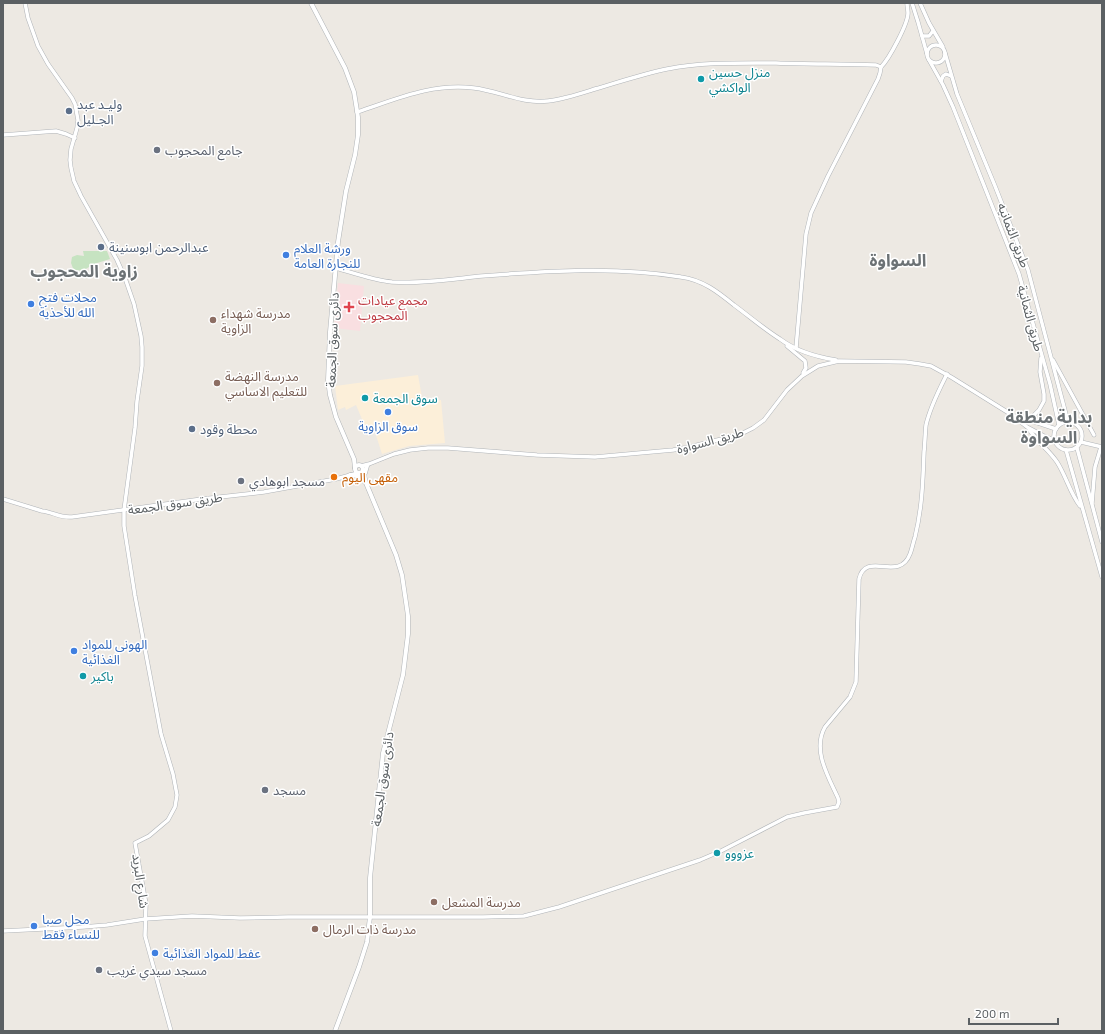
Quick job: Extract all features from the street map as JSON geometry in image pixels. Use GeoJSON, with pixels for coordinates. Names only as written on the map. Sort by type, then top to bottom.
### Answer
{"type":"FeatureCollection","features":[{"type":"Feature","properties":{"kind":"main road","name":"دائرى سوق الجمعة"},"geometry":{"type":"LineString","coordinates":[[311,3],[345,68],[354,92],[357,112],[358,135],[342,213],[338,242],[329,356],[329,386],[336,417],[396,555],[402,575],[408,625],[407,649],[403,675],[383,753],[370,878],[370,917],[365,949],[335,1031]]}},
{"type":"Feature","properties":{"kind":"main road"},"geometry":{"type":"LineString","coordinates":[[365,481],[365,473],[368,465]]}},
{"type":"Feature","properties":{"kind":"main road"},"geometry":{"type":"LineString","coordinates":[[349,475],[358,476],[365,481]]}},
{"type":"Feature","properties":{"kind":"street"},"geometry":{"type":"LineString","coordinates":[[25,3],[28,18],[38,46],[48,64],[75,104],[78,128],[70,154],[74,181],[117,260],[133,300],[142,347],[142,366],[124,510]]}},
{"type":"Feature","properties":{"kind":"street"},"geometry":{"type":"LineString","coordinates":[[796,348],[806,234],[811,213],[828,176],[878,79],[881,67],[887,61],[903,29],[908,13],[907,3]]}},
{"type":"Feature","properties":{"kind":"street"},"geometry":{"type":"LineString","coordinates":[[912,3],[927,56],[933,63],[939,63],[944,59],[945,53],[920,3]]}},
{"type":"Feature","properties":{"kind":"street"},"geometry":{"type":"LineString","coordinates":[[906,19],[917,17]]}},
{"type":"Feature","properties":{"kind":"street"},"geometry":{"type":"LineString","coordinates":[[922,36],[929,36],[933,31]]}},
{"type":"Feature","properties":{"kind":"street"},"geometry":{"type":"LineString","coordinates":[[927,56],[928,51],[932,46],[936,45],[943,48]]}},
{"type":"Feature","properties":{"kind":"street","name":"طريق الثمانيه"},"geometry":{"type":"LineString","coordinates":[[945,53],[957,94],[1028,270],[1068,422]]}},
{"type":"Feature","properties":{"kind":"street","name":"طريق الثمانية"},"geometry":{"type":"LineString","coordinates":[[929,60],[953,107],[1019,274],[1050,384],[1059,425]]}},
{"type":"Feature","properties":{"kind":"street"},"geometry":{"type":"LineString","coordinates":[[357,112],[420,91],[446,87],[476,88],[530,102],[547,102],[566,99],[655,72],[698,64],[738,62],[876,65],[881,67]]}},
{"type":"Feature","properties":{"kind":"street"},"geometry":{"type":"LineString","coordinates":[[941,81],[943,76],[946,74],[951,76]]}},
{"type":"Feature","properties":{"kind":"street"},"geometry":{"type":"LineString","coordinates":[[3,135],[56,131],[75,138]]}},
{"type":"Feature","properties":{"kind":"street"},"geometry":{"type":"LineString","coordinates":[[336,268],[394,282],[584,270],[625,271],[680,276],[698,281],[717,291],[805,361],[806,368],[800,377]]}},
{"type":"Feature","properties":{"kind":"street"},"geometry":{"type":"LineString","coordinates":[[780,340],[814,355],[839,361]]}},
{"type":"Feature","properties":{"kind":"street"},"geometry":{"type":"LineString","coordinates":[[1029,420],[1039,410],[1044,401],[1040,372],[1041,354]]}},
{"type":"Feature","properties":{"kind":"street"},"geometry":{"type":"LineString","coordinates":[[1050,354],[1094,434]]}},
{"type":"Feature","properties":{"kind":"street","name":"طريق السواوة"},"geometry":{"type":"LineString","coordinates":[[368,465],[394,454],[428,448],[594,457],[673,450],[689,447],[741,434],[753,428],[764,420],[787,390],[800,377],[818,366],[839,361],[895,362],[920,364],[934,368],[947,374],[1028,428],[1054,440]]}},
{"type":"Feature","properties":{"kind":"street"},"geometry":{"type":"LineString","coordinates":[[3,931],[107,925],[145,919],[192,916],[235,918],[510,917],[532,915],[594,896],[700,860],[721,851],[787,817],[837,807],[838,798],[822,760],[820,744],[822,732],[850,697],[856,682],[860,573],[863,569],[870,566],[900,566],[906,561],[910,554],[920,508],[926,425],[934,401],[947,374]]}},
{"type":"Feature","properties":{"kind":"street"},"geometry":{"type":"LineString","coordinates":[[1012,416],[1056,429]]}},
{"type":"Feature","properties":{"kind":"street"},"geometry":{"type":"LineString","coordinates":[[1068,422],[1075,424],[1083,435],[1077,448],[1070,451],[1059,447],[1054,440],[1056,429],[1059,425],[1068,422]]}},
{"type":"Feature","properties":{"kind":"street"},"geometry":{"type":"LineString","coordinates":[[1028,428],[1057,463],[1075,498],[1082,508]]}},
{"type":"Feature","properties":{"kind":"street"},"geometry":{"type":"LineString","coordinates":[[1081,442],[1102,447],[1095,467],[1092,506]]}},
{"type":"Feature","properties":{"kind":"street"},"geometry":{"type":"LineString","coordinates":[[1077,448],[1102,542]]}},
{"type":"Feature","properties":{"kind":"street"},"geometry":{"type":"LineString","coordinates":[[1066,450],[1102,577]]}},
{"type":"Feature","properties":{"kind":"street","name":"طريق سوق الجمعة"},"geometry":{"type":"LineString","coordinates":[[3,499],[63,517],[85,516],[210,498],[264,492],[332,480],[349,475],[368,465]]}},
{"type":"Feature","properties":{"kind":"street","name":"شارع البريد"},"geometry":{"type":"LineString","coordinates":[[124,510],[125,534],[161,734],[173,774],[177,795],[175,807],[168,820],[151,835],[135,843],[146,904],[145,936],[171,1031]]}},
{"type":"Feature","properties":{"kind":"shaded area","name":"مجمع عيادات المحجوب"},"geometry":{"type":"Polygon","coordinates":[[[338,283],[364,286],[360,331],[334,328],[338,283]]]}},
{"type":"Feature","properties":{"kind":"shaded area"},"geometry":{"type":"Polygon","coordinates":[[[418,375],[423,403],[441,400],[445,443],[409,446],[382,454],[374,429],[367,431],[356,405],[346,410],[345,407],[338,410],[335,386],[418,375]]]}},
{"type":"Feature","properties":{"kind":"green space"},"geometry":{"type":"Polygon","coordinates":[[[83,251],[107,251],[110,259],[94,264],[84,270],[74,271],[71,263],[72,257],[77,255],[84,256],[83,251]]]}},
{"type":"Feature","properties":{"kind":"place","name":"منزل حسين الواكشي"},"geometry":{"type":"Point","coordinates":[701,79]}},
{"type":"Feature","properties":{"kind":"place","name":"وليـد عبد الجـليل"},"geometry":{"type":"Point","coordinates":[69,111]}},
{"type":"Feature","properties":{"kind":"place","name":"جامع المحجوب"},"geometry":{"type":"Point","coordinates":[157,150]}},
{"type":"Feature","properties":{"kind":"place","name":"عبدالرحمن ابوسنينة"},"geometry":{"type":"Point","coordinates":[101,247]}},
{"type":"Feature","properties":{"kind":"place","name":"ورشة العلام للنجارة العامة"},"geometry":{"type":"Point","coordinates":[286,255]}},
{"type":"Feature","properties":{"kind":"place","name":"محلات فتح الله للأحذية"},"geometry":{"type":"Point","coordinates":[31,304]}},
{"type":"Feature","properties":{"kind":"place","name":"مجمع عيادات المحجوب"},"geometry":{"type":"Point","coordinates":[349,307]}},
{"type":"Feature","properties":{"kind":"place","name":"مدرسة شهداء الزاوية"},"geometry":{"type":"Point","coordinates":[213,320]}},
{"type":"Feature","properties":{"kind":"place","name":"مدرسة النهضة للتعليم الاساسي"},"geometry":{"type":"Point","coordinates":[217,383]}},
{"type":"Feature","properties":{"kind":"place","name":"سوق الجمعة"},"geometry":{"type":"Point","coordinates":[365,398]}},
{"type":"Feature","properties":{"kind":"place","name":"سوق الزاوية"},"geometry":{"type":"Point","coordinates":[388,412]}},
{"type":"Feature","properties":{"kind":"place","name":"محطة وقود"},"geometry":{"type":"Point","coordinates":[192,429]}},
{"type":"Feature","properties":{"kind":"place","name":"مقهى اليوم"},"geometry":{"type":"Point","coordinates":[334,477]}},
{"type":"Feature","properties":{"kind":"place","name":"مسجد ابوهادي"},"geometry":{"type":"Point","coordinates":[241,481]}},
{"type":"Feature","properties":{"kind":"place","name":"الهونى للمواد الغذائية"},"geometry":{"type":"Point","coordinates":[74,651]}},
{"type":"Feature","properties":{"kind":"place","name":"باكير"},"geometry":{"type":"Point","coordinates":[83,676]}},
{"type":"Feature","properties":{"kind":"place","name":"مسجد"},"geometry":{"type":"Point","coordinates":[265,790]}},
{"type":"Feature","properties":{"kind":"place","name":"عزووو"},"geometry":{"type":"Point","coordinates":[717,853]}},
{"type":"Feature","properties":{"kind":"place","name":"مدرسة المشعل"},"geometry":{"type":"Point","coordinates":[434,902]}},
{"type":"Feature","properties":{"kind":"place","name":"محل صبا للنساء فقط"},"geometry":{"type":"Point","coordinates":[34,926]}},
{"type":"Feature","properties":{"kind":"place","name":"مدرسة ذات الرمال"},"geometry":{"type":"Point","coordinates":[315,929]}},
{"type":"Feature","properties":{"kind":"place","name":"عفط للمواد الغذائية"},"geometry":{"type":"Point","coordinates":[155,953]}},
{"type":"Feature","properties":{"kind":"place","name":"مسجد سيدي غريب"},"geometry":{"type":"Point","coordinates":[99,970]}},
{"type":"Feature","properties":{"kind":"district","name":"السواوة"},"geometry":{"type":"Point","coordinates":[898,259]}},
{"type":"Feature","properties":{"kind":"district","name":"زاوية المحجوب"},"geometry":{"type":"Point","coordinates":[84,270]}},
{"type":"Feature","properties":{"kind":"district","name":"بداية منطقة السواوة"},"geometry":{"type":"Point","coordinates":[1049,426]}}]}
